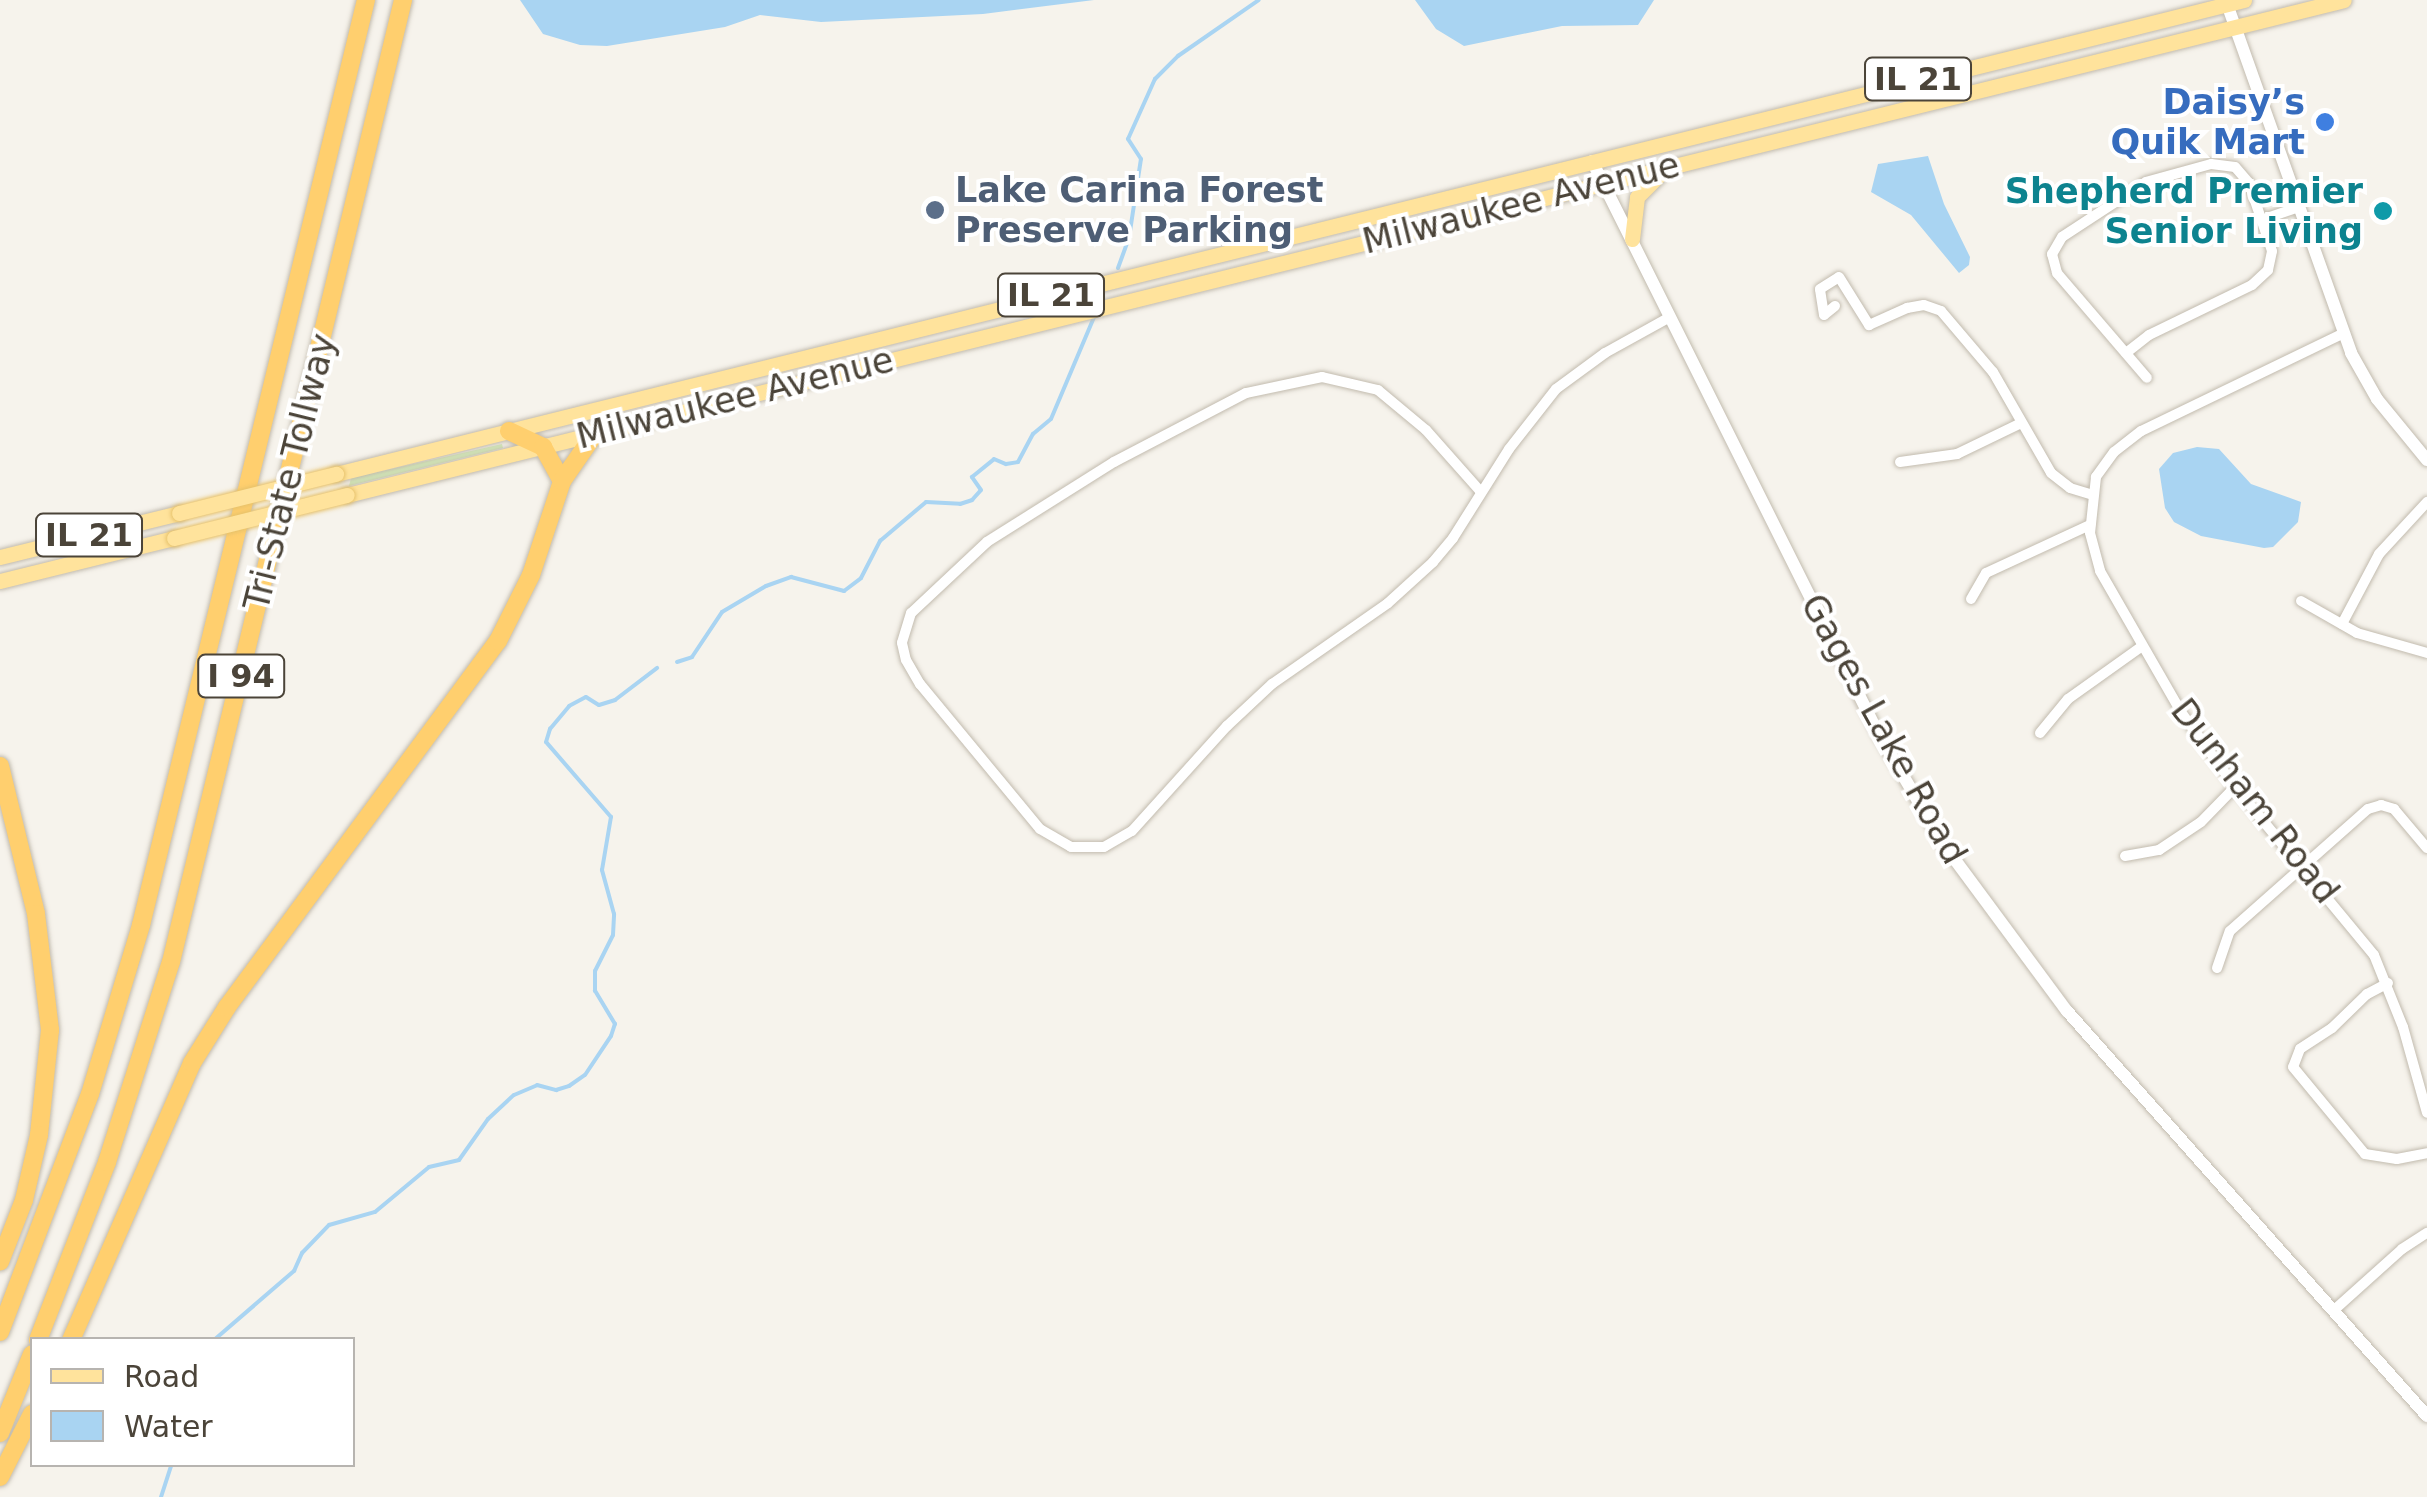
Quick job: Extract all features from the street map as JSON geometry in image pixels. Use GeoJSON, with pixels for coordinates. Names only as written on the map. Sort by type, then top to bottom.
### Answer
{"type":"FeatureCollection","features":[{"type":"Feature","properties":{"kind":"highway","name":"Tri-State Tollway"},"geometry":{"type":"LineString","coordinates":[[0,1332],[90,1094],[141,925],[366,0]]}},
{"type":"Feature","properties":{"kind":"highway","name":"Tri-State Tollway"},"geometry":{"type":"LineString","coordinates":[[39,1337],[100,1179],[170,962],[403,0]]}},
{"type":"Feature","properties":{"kind":"highway"},"geometry":{"type":"LineString","coordinates":[[509,431],[543,447],[562,482]]}},
{"type":"Feature","properties":{"kind":"highway"},"geometry":{"type":"LineString","coordinates":[[72,1337],[192,1063],[289,922],[498,641],[531,574],[562,482],[596,432]]}},
{"type":"Feature","properties":{"kind":"highway"},"geometry":{"type":"LineString","coordinates":[[0,766],[36,914],[50,1030],[39,1135],[24,1200],[0,1262]]}},
{"type":"Feature","properties":{"kind":"highway"},"geometry":{"type":"LineString","coordinates":[[0,1432],[30,1359]]}},
{"type":"Feature","properties":{"kind":"highway"},"geometry":{"type":"LineString","coordinates":[[0,1476],[30,1418]]}},
{"type":"Feature","properties":{"kind":"main road","name":"Milwaukee Avenue"},"geometry":{"type":"LineString","coordinates":[[0,557],[2244,0]]}},
{"type":"Feature","properties":{"kind":"main road","name":"Milwaukee Avenue"},"geometry":{"type":"LineString","coordinates":[[0,582],[1444,224],[1602,180],[2344,0]]}},
{"type":"Feature","properties":{"kind":"main road"},"geometry":{"type":"LineString","coordinates":[[1632,240],[1637,197],[1669,165]]}},
{"type":"Feature","properties":{"kind":"street"},"geometry":{"type":"LineString","coordinates":[[2227,4],[2342,334],[2377,398],[2427,460]]}},
{"type":"Feature","properties":{"kind":"street","name":"Gages Lake Road"},"geometry":{"type":"LineString","coordinates":[[1592,161],[1878,733],[1944,845],[2067,1012],[2427,1416]]}},
{"type":"Feature","properties":{"kind":"street"},"geometry":{"type":"LineString","coordinates":[[2126,353],[2149,334],[2252,285],[2268,270],[2272,251],[2262,220],[2243,174],[2228,164],[2211,164],[2146,182],[2062,237],[2052,254],[2056,273],[2147,378]]}},
{"type":"Feature","properties":{"kind":"street"},"geometry":{"type":"LineString","coordinates":[[2262,220],[2298,206]]}},
{"type":"Feature","properties":{"kind":"street"},"geometry":{"type":"LineString","coordinates":[[1835,306],[1824,315],[1820,289],[1839,278],[1868,324],[1906,308],[1924,305],[1941,311],[1993,372],[2019,424],[2051,474],[2070,488],[2093,495]]}},
{"type":"Feature","properties":{"kind":"street"},"geometry":{"type":"LineString","coordinates":[[1481,492],[1390,398],[1358,382],[1322,377],[1283,383],[1216,406],[1027,513],[928,593],[911,613],[902,643],[920,684],[1052,840],[1086,850],[1116,842],[1132,832],[1227,726],[1272,684],[1388,603],[1434,562],[1556,390],[1605,353],[1670,316]]}},
{"type":"Feature","properties":{"kind":"street","name":"Dunham Road"},"geometry":{"type":"LineString","coordinates":[[2342,334],[2141,431],[2114,452],[2096,477],[2090,525],[2100,571],[2141,647],[2235,787],[2360,934],[2388,983],[2427,1113]]}},
{"type":"Feature","properties":{"kind":"street"},"geometry":{"type":"LineString","coordinates":[[1900,462],[1956,454],[2019,424]]}},
{"type":"Feature","properties":{"kind":"street"},"geometry":{"type":"LineString","coordinates":[[2342,624],[2379,554],[2427,502]]}},
{"type":"Feature","properties":{"kind":"street"},"geometry":{"type":"LineString","coordinates":[[1971,599],[1986,572],[2090,525]]}},
{"type":"Feature","properties":{"kind":"street"},"geometry":{"type":"LineString","coordinates":[[2300,601],[2377,641],[2427,653]]}},
{"type":"Feature","properties":{"kind":"street"},"geometry":{"type":"LineString","coordinates":[[2040,733],[2068,700],[2141,647]]}},
{"type":"Feature","properties":{"kind":"street"},"geometry":{"type":"LineString","coordinates":[[2125,856],[2159,850],[2201,822],[2235,787]]}},
{"type":"Feature","properties":{"kind":"street"},"geometry":{"type":"LineString","coordinates":[[2217,968],[2230,931],[2374,806],[2394,810],[2427,848]]}},
{"type":"Feature","properties":{"kind":"street"},"geometry":{"type":"LineString","coordinates":[[2388,983],[2367,994],[2332,1028],[2300,1050],[2293,1068],[2366,1154],[2397,1159],[2427,1152]]}},
{"type":"Feature","properties":{"kind":"street"},"geometry":{"type":"LineString","coordinates":[[2333,1311],[2427,1233]]}},
{"type":"Feature","properties":{"kind":"green space"},"geometry":{"type":"Polygon","coordinates":[[[502,444],[503,448],[349,486],[351,478],[502,444]]]}},
{"type":"Feature","properties":{"kind":"water"},"geometry":{"type":"Polygon","coordinates":[[[520,0],[1094,0],[983,14],[821,22],[760,15],[725,27],[607,46],[580,45],[543,34],[520,0]]]}},
{"type":"Feature","properties":{"kind":"water"},"geometry":{"type":"Polygon","coordinates":[[[1415,0],[1654,0],[1638,25],[1562,26],[1464,46],[1436,29],[1415,0]]]}},
{"type":"Feature","properties":{"kind":"water"},"geometry":{"type":"Polygon","coordinates":[[[1928,156],[1944,204],[1970,257],[1969,265],[1959,273],[1911,215],[1871,192],[1878,164],[1928,156]]]}},
{"type":"Feature","properties":{"kind":"water"},"geometry":{"type":"Polygon","coordinates":[[[2197,447],[2219,449],[2251,484],[2301,502],[2298,522],[2273,547],[2264,548],[2201,536],[2174,522],[2165,508],[2159,469],[2173,453],[2197,447]]]}},
{"type":"Feature","properties":{"kind":"waterway"},"geometry":{"type":"LineString","coordinates":[[1118,268],[1129,238],[1141,159],[1128,139],[1155,79],[1178,56],[1259,0]]}},
{"type":"Feature","properties":{"kind":"waterway"},"geometry":{"type":"LineString","coordinates":[[677,662],[692,657],[722,612],[766,586],[791,577],[844,591],[861,578],[880,541],[926,502],[960,504],[972,500],[981,490],[972,477],[994,459],[1006,464],[1018,462],[1033,434],[1051,419],[1094,317]]}},
{"type":"Feature","properties":{"kind":"waterway"},"geometry":{"type":"LineString","coordinates":[[217,1337],[294,1271],[302,1253],[329,1225],[375,1212],[429,1167],[459,1160],[488,1119],[514,1095],[537,1085],[556,1090],[569,1086],[585,1075],[611,1036],[615,1024],[595,991],[595,971],[613,935],[614,914],[602,870],[611,817],[546,742],[550,729],[569,706],[586,697],[599,705],[615,700],[657,668]]}},
{"type":"Feature","properties":{"kind":"waterway"},"geometry":{"type":"LineString","coordinates":[[161,1497],[171,1467]]}},
{"type":"Feature","properties":{"kind":"place","name":"Daisy’s Quik Mart"},"geometry":{"type":"Point","coordinates":[2325,122]}},
{"type":"Feature","properties":{"kind":"place","name":"Lake Carina Forest Preserve Parking"},"geometry":{"type":"Point","coordinates":[935,210]}},
{"type":"Feature","properties":{"kind":"place","name":"Shepherd Premier Senior Living"},"geometry":{"type":"Point","coordinates":[2383,211]}}]}
